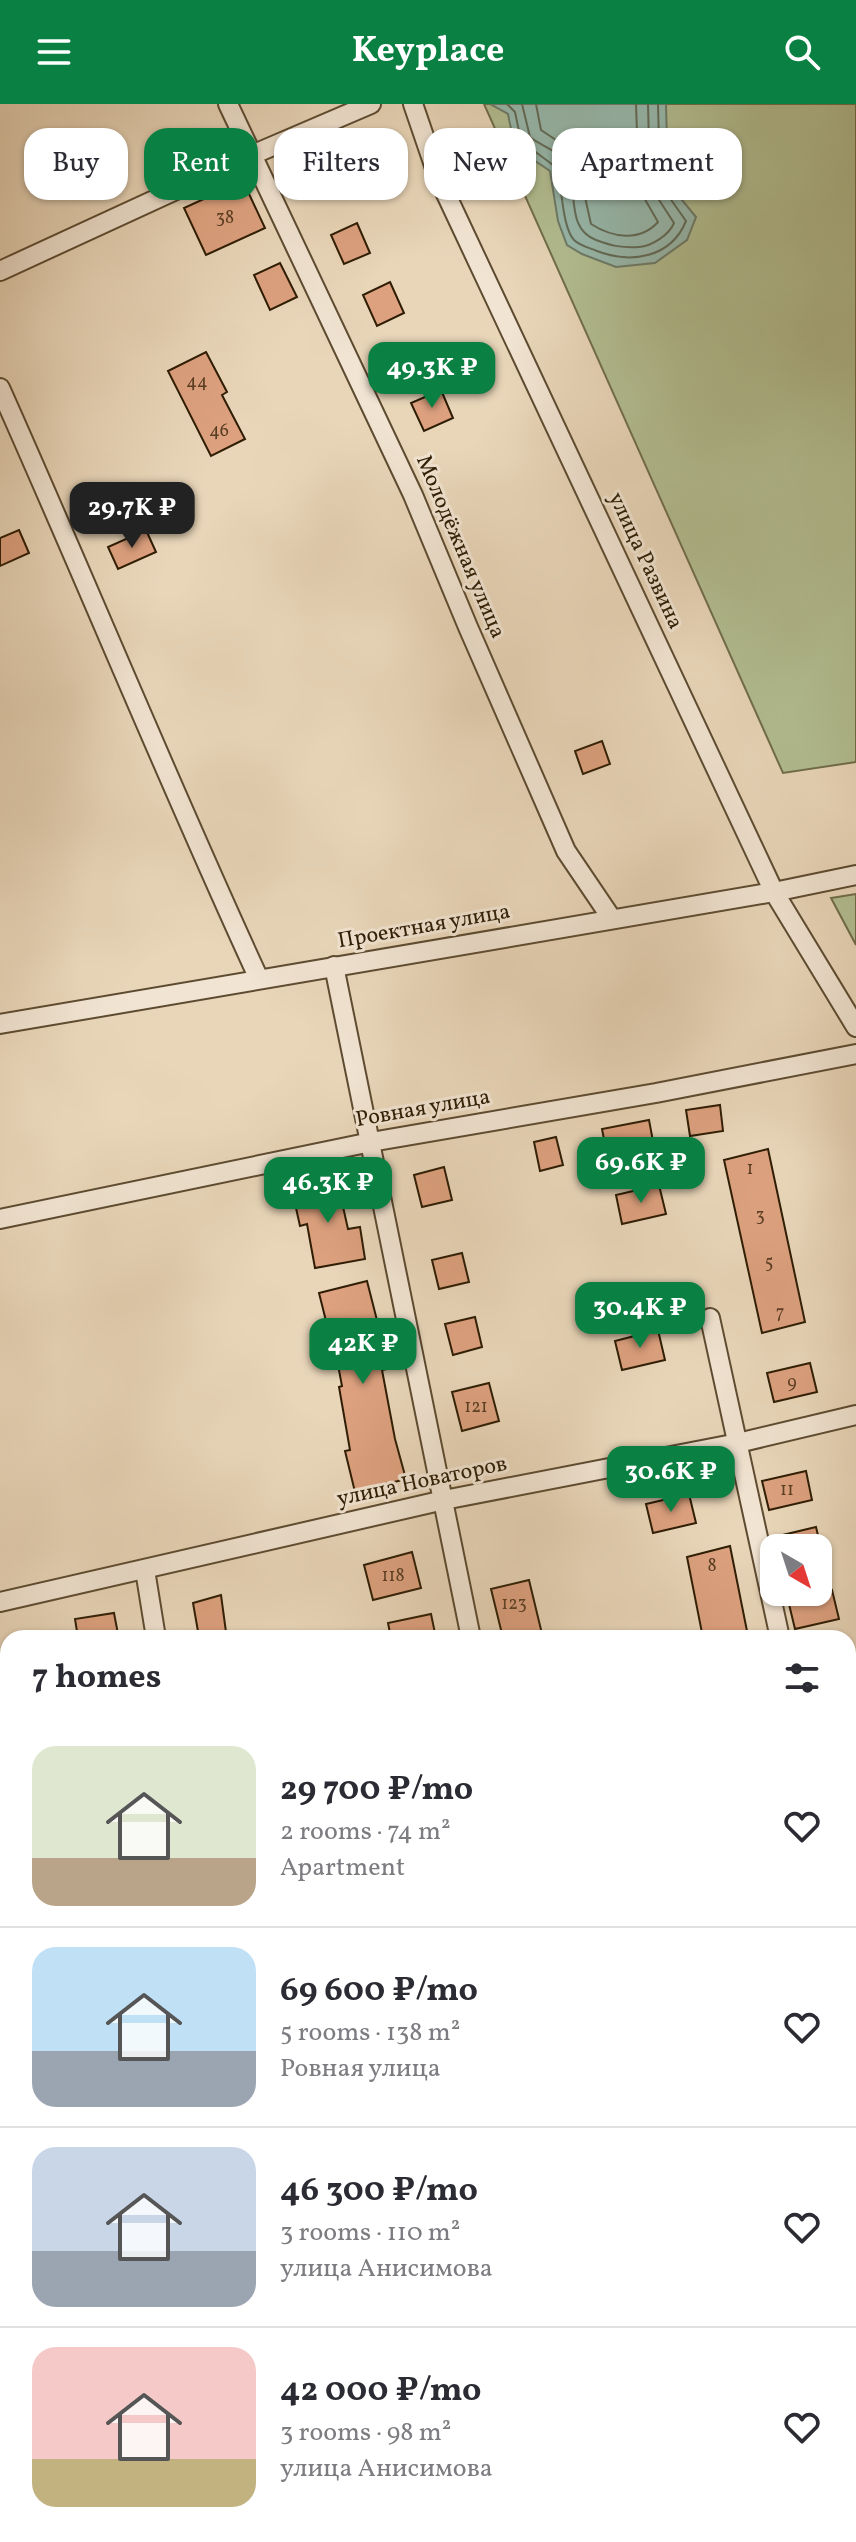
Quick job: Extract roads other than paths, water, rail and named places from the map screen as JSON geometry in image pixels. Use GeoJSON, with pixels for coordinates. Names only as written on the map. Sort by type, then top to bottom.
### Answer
{"type":"FeatureCollection","features":[{"type":"Feature","properties":{"kind":"street","name":"Молодёжная улица"},"geometry":{"type":"LineString","coordinates":[[228,104],[239,128]]}},
{"type":"Feature","properties":{"kind":"street"},"geometry":{"type":"LineString","coordinates":[[258,152],[371,104]]}},
{"type":"Feature","properties":{"kind":"street","name":"улица Развина"},"geometry":{"type":"LineString","coordinates":[[413,104],[438,177],[774,892],[856,1027]]}},
{"type":"Feature","properties":{"kind":"street","name":"Молодёжная улица"},"geometry":{"type":"LineString","coordinates":[[258,168],[413,495],[566,851],[612,919]]}},
{"type":"Feature","properties":{"kind":"street"},"geometry":{"type":"LineString","coordinates":[[0,271],[154,200]]}},
{"type":"Feature","properties":{"kind":"street"},"geometry":{"type":"LineString","coordinates":[[0,388],[189,827],[259,979]]}},
{"type":"Feature","properties":{"kind":"street","name":"Проектная улица"},"geometry":{"type":"LineString","coordinates":[[0,1024],[774,892],[856,875]]}},
{"type":"Feature","properties":{"kind":"street"},"geometry":{"type":"LineString","coordinates":[[334,966],[469,1630]]}},
{"type":"Feature","properties":{"kind":"street","name":"Ровная улица"},"geometry":{"type":"LineString","coordinates":[[0,1219],[371,1142],[656,1093],[856,1054]]}},
{"type":"Feature","properties":{"kind":"street"},"geometry":{"type":"LineString","coordinates":[[710,1318],[778,1630]]}},
{"type":"Feature","properties":{"kind":"street","name":"улица Новаторов"},"geometry":{"type":"LineString","coordinates":[[0,1602],[444,1500],[738,1443],[856,1415]]}},
{"type":"Feature","properties":{"kind":"street"},"geometry":{"type":"LineString","coordinates":[[145,1570],[155,1630]]}},
{"type":"Feature","properties":{"kind":"water"},"geometry":{"type":"Polygon","coordinates":[[[490,104],[666,104],[667,128],[552,128],[552,184],[550,171],[536,162],[536,128],[511,128],[508,114],[490,104]]]}},
{"type":"Feature","properties":{"kind":"water"},"geometry":{"type":"Polygon","coordinates":[[[555,200],[682,200],[696,217],[687,240],[655,263],[616,267],[567,245],[555,200]]]}}]}
